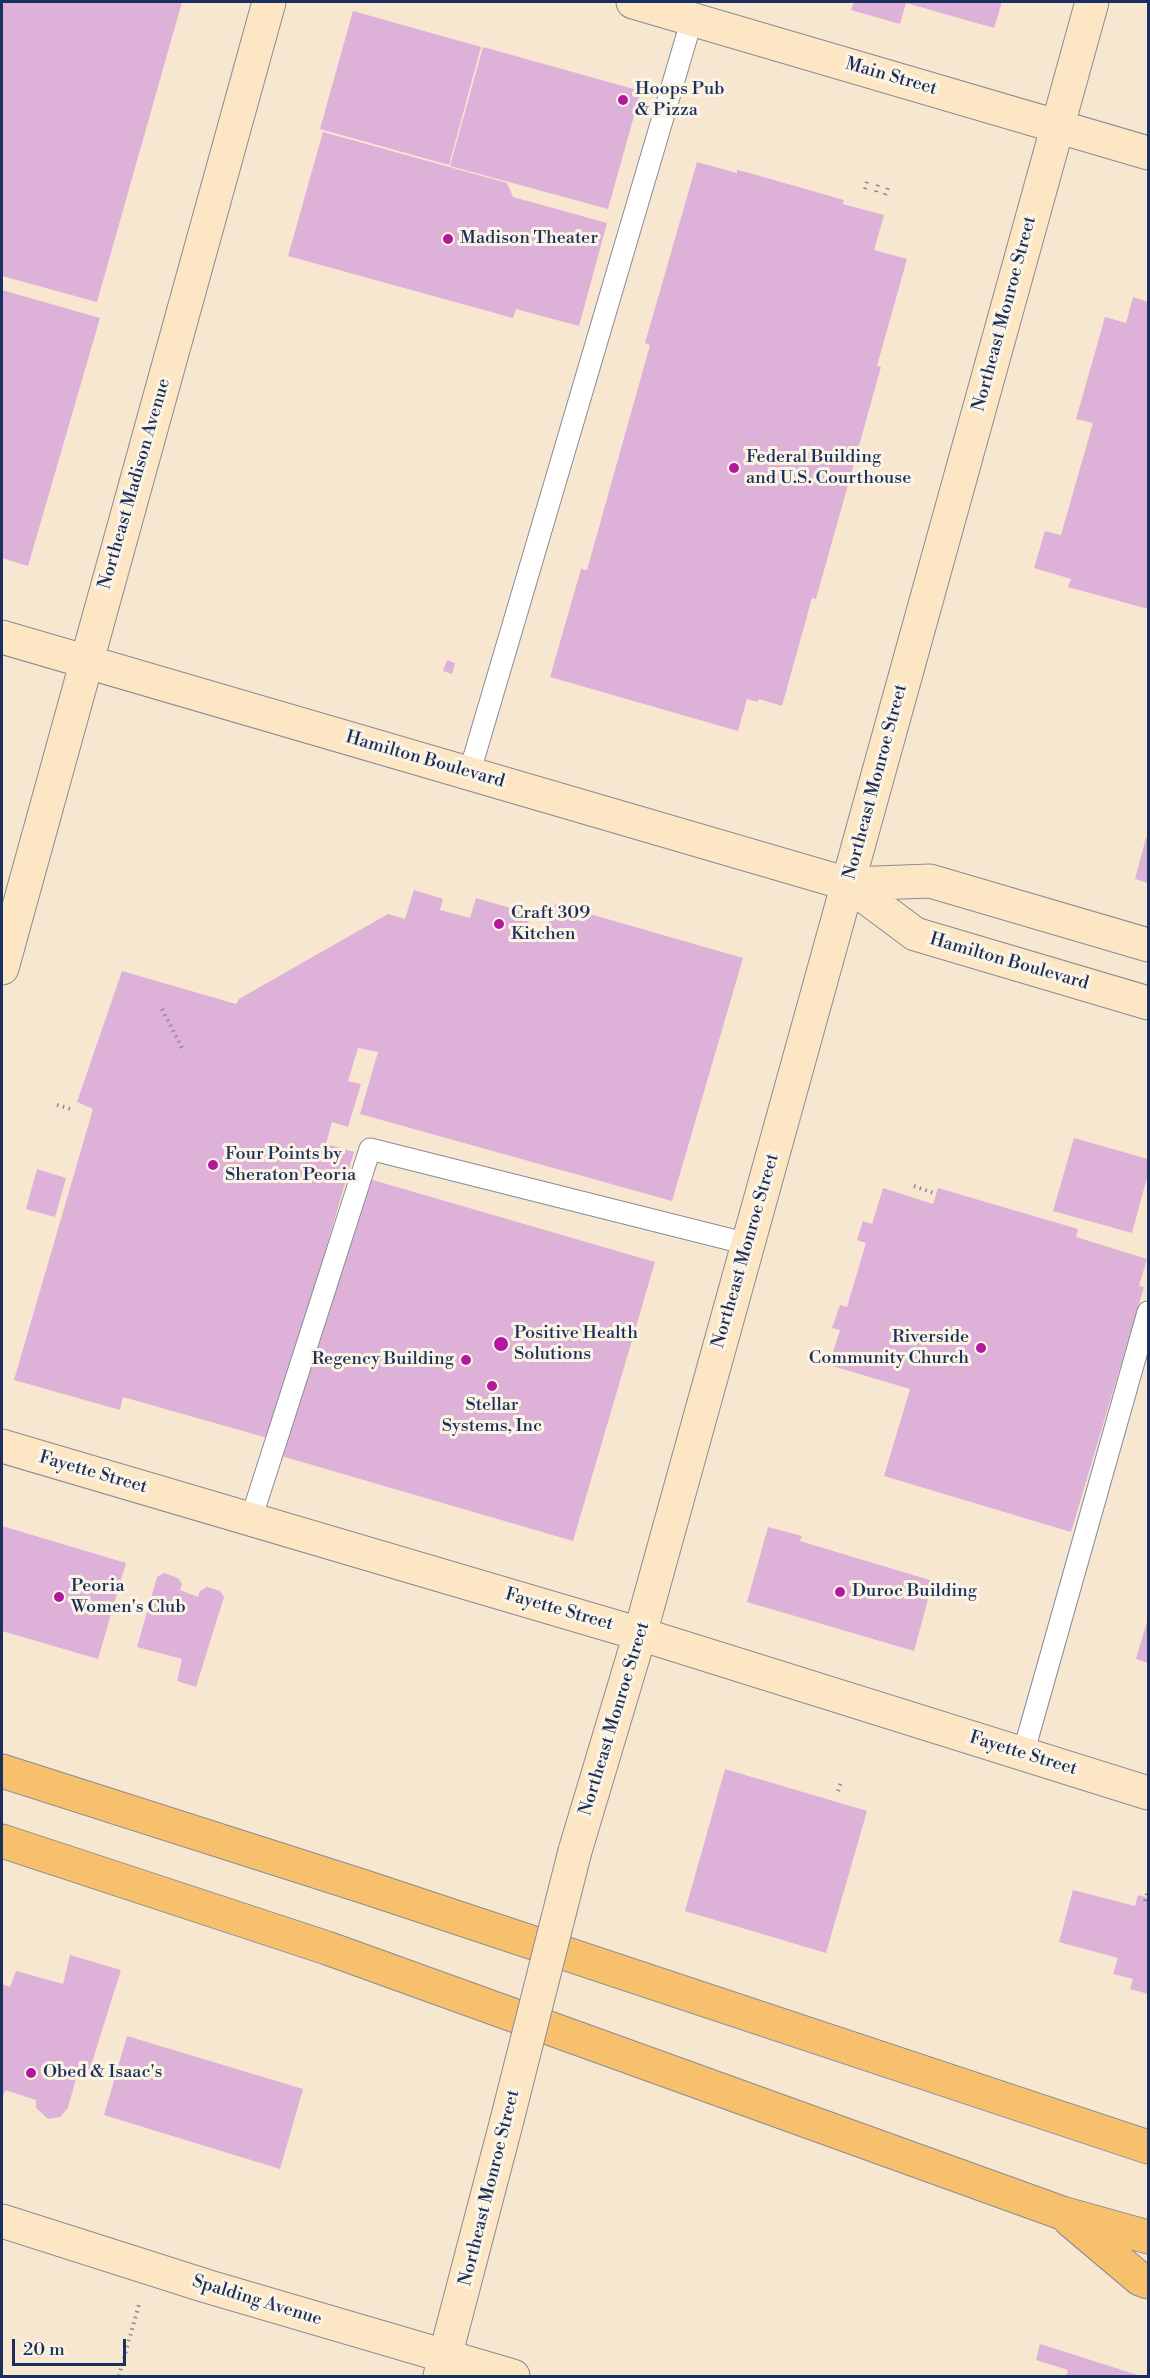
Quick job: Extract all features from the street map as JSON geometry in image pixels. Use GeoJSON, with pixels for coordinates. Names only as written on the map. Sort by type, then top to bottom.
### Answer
{"type":"FeatureCollection","features":[{"type":"Feature","properties":{"kind":"highway"},"geometry":{"type":"LineString","coordinates":[[2,1771],[365,1887],[1149,2148]]}},
{"type":"Feature","properties":{"kind":"highway"},"geometry":{"type":"LineString","coordinates":[[2,1840],[327,1948],[1062,2213],[1149,2238]]}},
{"type":"Feature","properties":{"kind":"highway"},"geometry":{"type":"LineString","coordinates":[[1034,2109],[1149,2137]]}},
{"type":"Feature","properties":{"kind":"highway"},"geometry":{"type":"LineString","coordinates":[[1062,2213],[1140,2279],[1149,2282]]}},
{"type":"Feature","properties":{"kind":"street","name":"Northeast Madison Avenue"},"geometry":{"type":"LineString","coordinates":[[2,968],[269,2]]}},
{"type":"Feature","properties":{"kind":"street","name":"Main Street"},"geometry":{"type":"LineString","coordinates":[[633,2],[1149,153]]}},
{"type":"Feature","properties":{"kind":"street","name":"Northeast Monroe Street"},"geometry":{"type":"LineString","coordinates":[[443,2366],[575,1851],[640,1634],[1092,2]]}},
{"type":"Feature","properties":{"kind":"street","name":"Hamilton Boulevard"},"geometry":{"type":"LineString","coordinates":[[2,637],[848,884],[930,881],[1149,945]]}},
{"type":"Feature","properties":{"kind":"street","name":"Hamilton Boulevard"},"geometry":{"type":"LineString","coordinates":[[848,884],[915,934],[1149,1003]]}},
{"type":"Feature","properties":{"kind":"street","name":"Fayette Street"},"geometry":{"type":"LineString","coordinates":[[2,1446],[640,1634],[1149,1793]]}},
{"type":"Feature","properties":{"kind":"street","name":"Spalding Avenue"},"geometry":{"type":"LineString","coordinates":[[2,2222],[206,2286],[443,2366],[513,2376]]}},
{"type":"Feature","properties":{"kind":"lane"},"geometry":{"type":"LineString","coordinates":[[469,774],[692,19]]}},
{"type":"Feature","properties":{"kind":"lane"},"geometry":{"type":"LineString","coordinates":[[251,1519],[370,1149],[748,1244]]}},
{"type":"Feature","properties":{"kind":"lane"},"geometry":{"type":"LineString","coordinates":[[1023,1754],[1149,1312]]}},
{"type":"Feature","properties":{"kind":"path"},"geometry":{"type":"LineString","coordinates":[[865,189],[868,179]]}},
{"type":"Feature","properties":{"kind":"path"},"geometry":{"type":"LineString","coordinates":[[876,192],[879,181]]}},
{"type":"Feature","properties":{"kind":"path"},"geometry":{"type":"LineString","coordinates":[[885,195],[888,185]]}},
{"type":"Feature","properties":{"kind":"path"},"geometry":{"type":"LineString","coordinates":[[162,1009],[183,1050]]}},
{"type":"Feature","properties":{"kind":"path"},"geometry":{"type":"LineString","coordinates":[[57,1105],[74,1110]]}},
{"type":"Feature","properties":{"kind":"path"},"geometry":{"type":"LineString","coordinates":[[914,1186],[936,1194]]}},
{"type":"Feature","properties":{"kind":"path"},"geometry":{"type":"LineString","coordinates":[[838,1791],[842,1782]]}},
{"type":"Feature","properties":{"kind":"path"},"geometry":{"type":"LineString","coordinates":[[1145,1901],[1149,1890]]}},
{"type":"Feature","properties":{"kind":"path"},"geometry":{"type":"LineString","coordinates":[[119,2376],[140,2300]]}},
{"type":"Feature","properties":{"kind":"building"},"geometry":{"type":"Polygon","coordinates":[[[2,2],[182,2],[97,302],[2,276],[2,2]]]}},
{"type":"Feature","properties":{"kind":"building"},"geometry":{"type":"Polygon","coordinates":[[[854,2],[1002,2],[994,28],[906,3],[900,24],[851,10],[854,2]]]}},
{"type":"Feature","properties":{"kind":"building"},"geometry":{"type":"Polygon","coordinates":[[[353,11],[481,47],[449,165],[320,129],[353,11]]]}},
{"type":"Feature","properties":{"kind":"building"},"geometry":{"type":"Polygon","coordinates":[[[483,47],[641,91],[608,209],[450,166],[483,47]]]}},
{"type":"Feature","properties":{"kind":"building","name":"Madison Theater"},"geometry":{"type":"Polygon","coordinates":[[[323,132],[507,183],[513,197],[607,223],[579,326],[516,309],[513,318],[288,256],[323,132]]]}},
{"type":"Feature","properties":{"kind":"building","name":"Federal Building and U.S. Courthouse"},"geometry":{"type":"Polygon","coordinates":[[[697,162],[737,173],[737,170],[746,172],[844,200],[843,204],[884,215],[874,250],[907,259],[877,366],[881,367],[816,599],[812,598],[782,706],[759,699],[758,702],[747,699],[738,731],[550,677],[581,569],[587,570],[650,345],[645,343],[697,162]]]}},
{"type":"Feature","properties":{"kind":"building"},"geometry":{"type":"Polygon","coordinates":[[[2,290],[100,318],[28,566],[2,558],[2,290]]]}},
{"type":"Feature","properties":{"kind":"building"},"geometry":{"type":"Polygon","coordinates":[[[1133,297],[1148,302],[1148,609],[1068,587],[1071,579],[1034,568],[1045,531],[1061,535],[1093,423],[1076,419],[1105,317],[1126,323],[1133,297]]]}},
{"type":"Feature","properties":{"kind":"building"},"geometry":{"type":"Polygon","coordinates":[[[447,660],[455,663],[452,674],[443,671],[447,660]]]}},
{"type":"Feature","properties":{"kind":"building"},"geometry":{"type":"Polygon","coordinates":[[[1146,838],[1148,838],[1148,883],[1135,879],[1146,838]]]}},
{"type":"Feature","properties":{"kind":"building","name":"Four Points by Sheraton Peoria"},"geometry":{"type":"Polygon","coordinates":[[[414,890],[443,899],[440,910],[470,918],[476,898],[531,914],[524,936],[543,941],[555,904],[743,958],[672,1201],[360,1114],[378,1052],[358,1048],[348,1081],[361,1084],[348,1127],[332,1122],[326,1144],[354,1152],[271,1439],[123,1397],[120,1410],[14,1380],[93,1109],[77,1102],[122,971],[236,1004],[239,999],[388,914],[405,919],[414,890]]]}},
{"type":"Feature","properties":{"kind":"building"},"geometry":{"type":"Polygon","coordinates":[[[1074,1138],[1148,1159],[1148,1174],[1132,1233],[1053,1211],[1074,1138]]]}},
{"type":"Feature","properties":{"kind":"building"},"geometry":{"type":"Polygon","coordinates":[[[37,1169],[66,1178],[55,1217],[26,1209],[37,1169]]]}},
{"type":"Feature","properties":{"kind":"building","name":"Regency Building"},"geometry":{"type":"Polygon","coordinates":[[[359,1176],[655,1262],[573,1541],[278,1455],[359,1176]]]}},
{"type":"Feature","properties":{"kind":"building","name":"Riverside Community Church"},"geometry":{"type":"Polygon","coordinates":[[[883,1188],[933,1204],[938,1188],[1078,1229],[1076,1237],[1147,1259],[1139,1286],[1144,1287],[1071,1532],[884,1476],[910,1389],[829,1365],[840,1330],[832,1328],[840,1305],[847,1307],[866,1243],[857,1240],[863,1221],[872,1224],[883,1188]]]}},
{"type":"Feature","properties":{"kind":"building","name":"Peoria Women's Club"},"geometry":{"type":"Polygon","coordinates":[[[2,1526],[126,1563],[98,1659],[2,1631],[2,1526]]]}},
{"type":"Feature","properties":{"kind":"building","name":"Duroc Building"},"geometry":{"type":"Polygon","coordinates":[[[768,1527],[802,1536],[800,1541],[933,1581],[914,1651],[747,1602],[768,1527]]]}},
{"type":"Feature","properties":{"kind":"building"},"geometry":{"type":"Polygon","coordinates":[[[164,1573],[178,1578],[182,1584],[180,1590],[198,1597],[200,1591],[207,1587],[220,1591],[224,1597],[196,1687],[177,1681],[182,1659],[137,1647],[157,1577],[164,1573]]]}},
{"type":"Feature","properties":{"kind":"building"},"geometry":{"type":"Polygon","coordinates":[[[1148,1618],[1148,1663],[1136,1659],[1148,1618]]]}},
{"type":"Feature","properties":{"kind":"building"},"geometry":{"type":"Polygon","coordinates":[[[725,1769],[867,1811],[826,1953],[685,1911],[725,1769]]]}},
{"type":"Feature","properties":{"kind":"building"},"geometry":{"type":"Polygon","coordinates":[[[1073,1890],[1135,1906],[1138,1895],[1148,1898],[1148,1994],[1130,1989],[1133,1979],[1113,1974],[1118,1958],[1059,1942],[1073,1890]]]}},
{"type":"Feature","properties":{"kind":"building"},"geometry":{"type":"Polygon","coordinates":[[[70,1955],[121,1970],[88,2075],[78,2071],[68,2108],[60,2117],[48,2119],[36,2108],[36,2100],[5,2090],[2,2100],[2,1984],[10,1987],[16,1971],[63,1984],[70,1955]]]}},
{"type":"Feature","properties":{"kind":"building"},"geometry":{"type":"Polygon","coordinates":[[[127,2036],[303,2089],[280,2169],[104,2115],[127,2036]]]}},
{"type":"Feature","properties":{"kind":"building"},"geometry":{"type":"Polygon","coordinates":[[[1040,2344],[1141,2376],[1066,2376],[1068,2370],[1036,2360],[1040,2344]]]}},
{"type":"Feature","properties":{"kind":"place","name":"Hoops Pub & Pizza"},"geometry":{"type":"Point","coordinates":[623,100]}},
{"type":"Feature","properties":{"kind":"place","name":"Madison Theater"},"geometry":{"type":"Point","coordinates":[448,239]}},
{"type":"Feature","properties":{"kind":"place","name":"Federal Building and U.S. Courthouse"},"geometry":{"type":"Point","coordinates":[734,468]}},
{"type":"Feature","properties":{"kind":"place","name":"Craft 309 Kitchen"},"geometry":{"type":"Point","coordinates":[499,924]}},
{"type":"Feature","properties":{"kind":"place","name":"Four Points by Sheraton Peoria"},"geometry":{"type":"Point","coordinates":[213,1165]}},
{"type":"Feature","properties":{"kind":"place","name":"Positive Health Solutions"},"geometry":{"type":"Point","coordinates":[501,1344]}},
{"type":"Feature","properties":{"kind":"place","name":"Riverside Community Church"},"geometry":{"type":"Point","coordinates":[981,1348]}},
{"type":"Feature","properties":{"kind":"place","name":"Regency Building"},"geometry":{"type":"Point","coordinates":[466,1360]}},
{"type":"Feature","properties":{"kind":"place","name":"Stellar Systems, Inc"},"geometry":{"type":"Point","coordinates":[492,1386]}},
{"type":"Feature","properties":{"kind":"place","name":"Duroc Building"},"geometry":{"type":"Point","coordinates":[840,1592]}},
{"type":"Feature","properties":{"kind":"place","name":"Peoria Women's Club"},"geometry":{"type":"Point","coordinates":[59,1597]}},
{"type":"Feature","properties":{"kind":"place","name":"Obed & Isaac's"},"geometry":{"type":"Point","coordinates":[31,2073]}}]}
